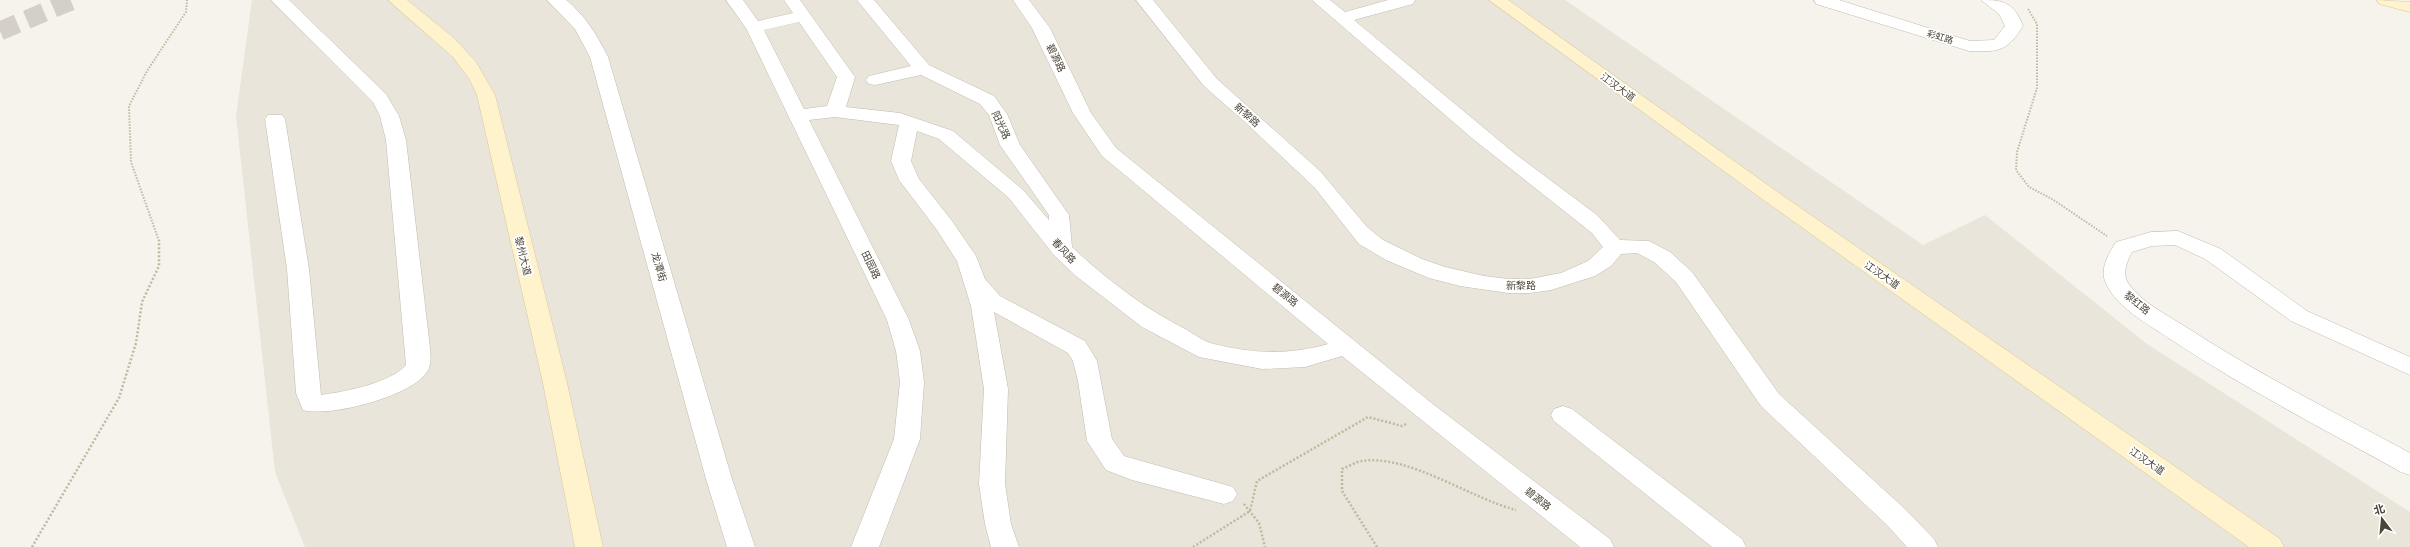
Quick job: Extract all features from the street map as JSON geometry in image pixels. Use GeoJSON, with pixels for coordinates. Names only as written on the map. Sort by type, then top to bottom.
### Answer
{"type":"FeatureCollection","features":[{"type":"Feature","properties":{"kind":"main road","name":"黎州大道"},"geometry":{"type":"LineString","coordinates":[[396,0],[458,50],[480,79],[486,95],[555,383],[589,547]]}},
{"type":"Feature","properties":{"kind":"main road","name":"江汉大道"},"geometry":{"type":"LineString","coordinates":[[1497,0],[1785,206],[2270,547]]}},
{"type":"Feature","properties":{"kind":"main road"},"geometry":{"type":"LineString","coordinates":[[2385,0],[2410,7]]}},
{"type":"Feature","properties":{"kind":"street"},"geometry":{"type":"LineString","coordinates":[[275,119],[298,269],[308,393],[312,404],[321,405],[344,399],[392,385],[411,376],[418,367],[416,333],[396,140],[391,115],[383,100],[279,0]]}},
{"type":"Feature","properties":{"kind":"street","name":"龙潭街"},"geometry":{"type":"LineString","coordinates":[[555,0],[565,8],[589,34],[599,57],[719,479],[741,547]]}},
{"type":"Feature","properties":{"kind":"street","name":"田园路"},"geometry":{"type":"LineString","coordinates":[[734,0],[754,27],[898,320],[908,351],[912,382],[907,439],[865,547]]}},
{"type":"Feature","properties":{"kind":"street"},"geometry":{"type":"LineString","coordinates":[[792,0],[846,78],[835,111]]}},
{"type":"Feature","properties":{"kind":"street","name":"阳光路"},"geometry":{"type":"LineString","coordinates":[[866,0],[924,70],[987,100],[998,114],[1010,145],[1058,215],[1061,249]]}},
{"type":"Feature","properties":{"kind":"street","name":"碧源路"},"geometry":{"type":"LineString","coordinates":[[1021,0],[1041,28],[1082,113],[1109,152],[1348,346],[1425,411],[1547,506],[1587,543]]}},
{"type":"Feature","properties":{"kind":"street","name":"新黎路"},"geometry":{"type":"LineString","coordinates":[[1144,0],[1195,65],[1216,88],[1251,117],[1322,184],[1362,235],[1394,256],[1466,280],[1534,287],[1560,281],[1590,270],[1609,257],[1614,247]]}},
{"type":"Feature","properties":{"kind":"street"},"geometry":{"type":"LineString","coordinates":[[1320,0],[1533,179],[1599,228],[1611,240],[1614,247],[1641,246],[1662,257],[1684,277],[1770,400],[1857,480],[1924,547]]}},
{"type":"Feature","properties":{"kind":"street"},"geometry":{"type":"LineString","coordinates":[[1342,18],[1403,0]]}},
{"type":"Feature","properties":{"kind":"street","name":"彩虹路"},"geometry":{"type":"LineString","coordinates":[[1822,0],[1969,46],[1994,46],[2005,42],[2014,26],[2011,16],[2002,7],[1989,0]]}},
{"type":"Feature","properties":{"kind":"street"},"geometry":{"type":"LineString","coordinates":[[754,27],[804,16]]}},
{"type":"Feature","properties":{"kind":"street"},"geometry":{"type":"LineString","coordinates":[[875,80],[924,70]]}},
{"type":"Feature","properties":{"kind":"street","name":"春风路"},"geometry":{"type":"LineString","coordinates":[[797,116],[835,111],[908,122],[946,135],[1016,194],[1061,249],[1084,271],[1150,321],[1208,351],[1262,361],[1305,359],[1348,346]]}},
{"type":"Feature","properties":{"kind":"street"},"geometry":{"type":"LineString","coordinates":[[908,122],[901,161],[909,180],[958,245],[968,261],[976,283],[996,389],[992,484],[998,524],[1005,547]]}},
{"type":"Feature","properties":{"kind":"street"},"geometry":{"type":"LineString","coordinates":[[2124,247],[2151,239],[2178,238],[2213,254],[2298,316],[2410,367]]}},
{"type":"Feature","properties":{"kind":"street","name":"黎红路"},"geometry":{"type":"LineString","coordinates":[[2124,247],[2118,257],[2113,273],[2120,288],[2159,320],[2214,358],[2410,465]]}},
{"type":"Feature","properties":{"kind":"street"},"geometry":{"type":"LineString","coordinates":[[976,283],[992,301],[1077,347],[1085,361],[1090,381],[1100,441],[1115,463],[1132,470],[1224,494]]}},
{"type":"Feature","properties":{"kind":"street"},"geometry":{"type":"LineString","coordinates":[[1563,415],[1732,547]]}},
{"type":"Feature","properties":{"kind":"path"},"geometry":{"type":"LineString","coordinates":[[32,547],[119,398],[136,342],[142,302],[159,266],[159,238],[131,162],[129,106],[147,71],[186,12],[187,0]]}},
{"type":"Feature","properties":{"kind":"path"},"geometry":{"type":"LineString","coordinates":[[2026,7],[2031,12],[2037,24],[2037,88],[2017,152],[2016,170],[2029,187],[2052,199],[2124,247]]}},
{"type":"Feature","properties":{"kind":"path"},"geometry":{"type":"LineString","coordinates":[[1193,547],[1250,511],[1257,481],[1368,417],[1402,426],[1425,411]]}},
{"type":"Feature","properties":{"kind":"path"},"geometry":{"type":"LineString","coordinates":[[1377,547],[1342,491],[1342,468],[1352,462],[1372,459],[1401,465],[1509,509],[1526,511],[1547,506]]}},
{"type":"Feature","properties":{"kind":"path"},"geometry":{"type":"LineString","coordinates":[[1224,494],[1245,505],[1257,519],[1264,535],[1265,547]]}},
{"type":"Feature","properties":{"kind":"shaded area"},"geometry":{"type":"Polygon","coordinates":[[[252,0],[1565,0],[1923,245],[1985,215],[2147,344],[2410,512],[2410,547],[305,547],[275,472],[236,116],[252,0]]]}},
{"type":"Feature","properties":{"kind":"tunnel"},"geometry":{"type":"LineString","coordinates":[[0,31],[73,0]]}}]}
